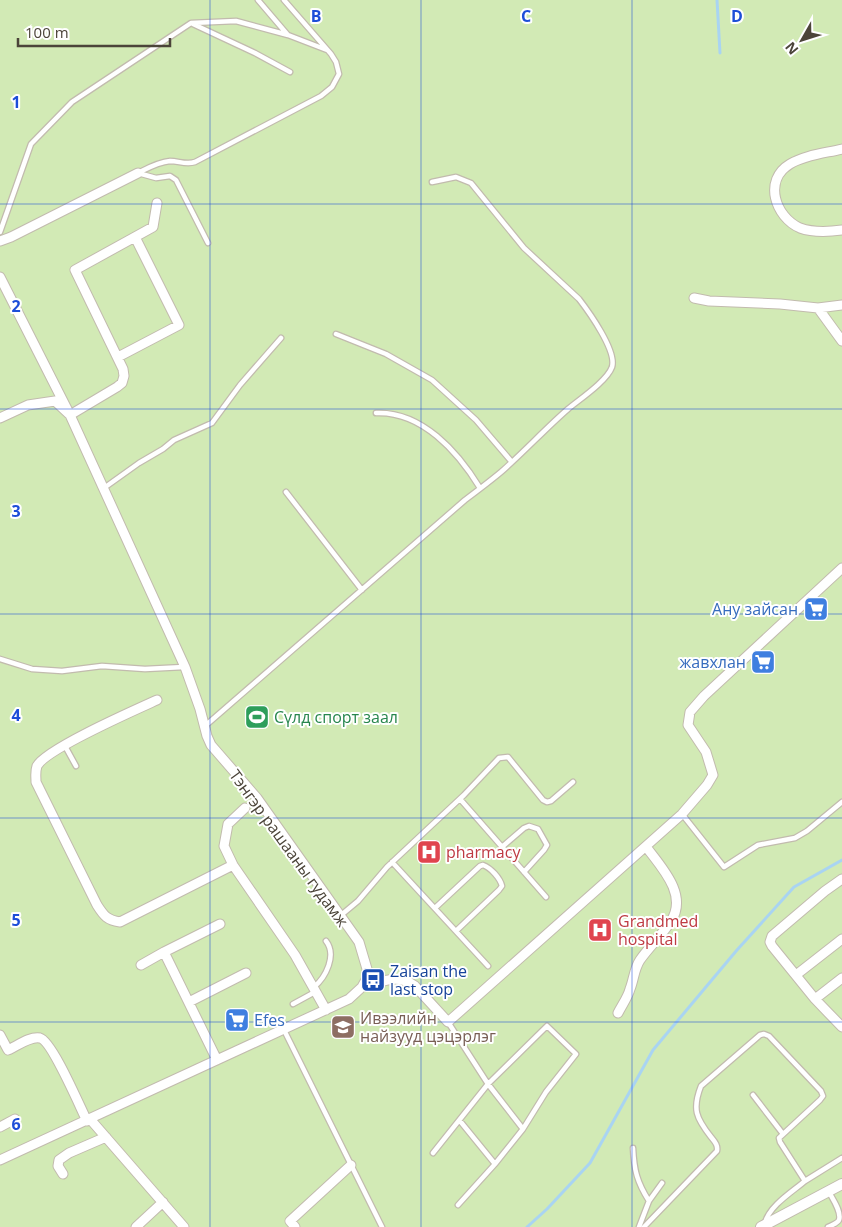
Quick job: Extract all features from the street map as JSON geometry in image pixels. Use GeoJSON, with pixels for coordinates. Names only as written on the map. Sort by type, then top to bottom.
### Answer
{"type":"FeatureCollection","features":[{"type":"Feature","properties":{"kind":"street"},"geometry":{"type":"LineString","coordinates":[[842,149],[791,163],[781,172],[774,191],[778,209],[784,217],[803,229],[814,232],[842,230]]}},
{"type":"Feature","properties":{"kind":"street"},"geometry":{"type":"LineString","coordinates":[[0,241],[20,233],[138,173]]}},
{"type":"Feature","properties":{"kind":"street"},"geometry":{"type":"LineString","coordinates":[[0,418],[28,405],[55,401],[70,415],[122,383],[124,376],[118,357],[76,270],[153,227],[157,203]]}},
{"type":"Feature","properties":{"kind":"street"},"geometry":{"type":"LineString","coordinates":[[118,357],[179,326],[135,237]]}},
{"type":"Feature","properties":{"kind":"street","name":"Тэнгэр рашааны гудамж"},"geometry":{"type":"LineString","coordinates":[[0,277],[70,415],[186,667],[204,726],[212,745],[257,798],[359,942],[367,969],[367,978],[362,987]]}},
{"type":"Feature","properties":{"kind":"street"},"geometry":{"type":"LineString","coordinates":[[694,298],[709,301],[780,304],[818,308],[842,304]]}},
{"type":"Feature","properties":{"kind":"street"},"geometry":{"type":"LineString","coordinates":[[818,308],[842,341]]}},
{"type":"Feature","properties":{"kind":"street"},"geometry":{"type":"LineString","coordinates":[[0,1160],[326,1010],[349,999],[362,987],[400,978],[409,981],[448,1022],[682,814],[707,785],[713,775],[706,752],[688,725],[690,712],[704,696],[842,568]]}},
{"type":"Feature","properties":{"kind":"street"},"geometry":{"type":"LineString","coordinates":[[157,700],[80,737],[46,757],[41,762],[36,774],[36,782],[97,905],[108,920],[120,922],[233,865]]}},
{"type":"Feature","properties":{"kind":"street"},"geometry":{"type":"LineString","coordinates":[[245,808],[231,820],[226,829],[224,846],[233,865],[295,954],[326,1010]]}},
{"type":"Feature","properties":{"kind":"street"},"geometry":{"type":"LineString","coordinates":[[618,1013],[630,990],[635,970],[640,960],[672,920],[677,908],[676,891],[661,866],[646,848]]}},
{"type":"Feature","properties":{"kind":"street"},"geometry":{"type":"LineString","coordinates":[[842,879],[772,936],[770,942],[815,999],[842,1027]]}},
{"type":"Feature","properties":{"kind":"street"},"geometry":{"type":"LineString","coordinates":[[141,965],[220,924]]}},
{"type":"Feature","properties":{"kind":"street"},"geometry":{"type":"LineString","coordinates":[[796,974],[842,939]]}},
{"type":"Feature","properties":{"kind":"street"},"geometry":{"type":"LineString","coordinates":[[164,952],[217,1060]]}},
{"type":"Feature","properties":{"kind":"street"},"geometry":{"type":"LineString","coordinates":[[189,1002],[246,973]]}},
{"type":"Feature","properties":{"kind":"street"},"geometry":{"type":"LineString","coordinates":[[815,999],[842,978]]}},
{"type":"Feature","properties":{"kind":"street"},"geometry":{"type":"LineString","coordinates":[[0,1035],[8,1050],[34,1038],[41,1038],[46,1041],[89,1120],[184,1227]]}},
{"type":"Feature","properties":{"kind":"street"},"geometry":{"type":"LineString","coordinates":[[0,1127],[15,1119]]}},
{"type":"Feature","properties":{"kind":"street"},"geometry":{"type":"LineString","coordinates":[[63,1174],[58,1166],[59,1160],[106,1137]]}},
{"type":"Feature","properties":{"kind":"street"},"geometry":{"type":"LineString","coordinates":[[290,1225],[351,1164]]}},
{"type":"Feature","properties":{"kind":"street"},"geometry":{"type":"LineString","coordinates":[[763,1226],[842,1184]]}},
{"type":"Feature","properties":{"kind":"street"},"geometry":{"type":"LineString","coordinates":[[136,1227],[162,1202]]}},
{"type":"Feature","properties":{"kind":"lane"},"geometry":{"type":"LineString","coordinates":[[258,0],[288,35]]}},
{"type":"Feature","properties":{"kind":"lane"},"geometry":{"type":"LineString","coordinates":[[138,173],[164,162],[192,163],[321,96],[332,87],[339,74],[336,62],[284,0]]}},
{"type":"Feature","properties":{"kind":"lane"},"geometry":{"type":"LineString","coordinates":[[0,232],[31,144],[72,102],[192,23],[236,21],[288,35],[327,50]]}},
{"type":"Feature","properties":{"kind":"lane"},"geometry":{"type":"LineString","coordinates":[[192,23],[290,72]]}},
{"type":"Feature","properties":{"kind":"lane"},"geometry":{"type":"LineString","coordinates":[[138,173],[156,178],[170,176],[176,180],[208,242]]}},
{"type":"Feature","properties":{"kind":"lane"},"geometry":{"type":"LineString","coordinates":[[204,726],[596,387],[612,367],[610,351],[606,342],[579,299],[524,248],[471,183],[456,177],[432,182]]}},
{"type":"Feature","properties":{"kind":"lane"},"geometry":{"type":"LineString","coordinates":[[336,334],[386,354],[432,380],[476,420],[511,461]]}},
{"type":"Feature","properties":{"kind":"lane"},"geometry":{"type":"LineString","coordinates":[[103,488],[174,440],[212,423],[240,385],[281,338]]}},
{"type":"Feature","properties":{"kind":"lane"},"geometry":{"type":"LineString","coordinates":[[376,413],[390,413],[408,418],[426,429],[445,443],[466,466],[480,488]]}},
{"type":"Feature","properties":{"kind":"lane"},"geometry":{"type":"LineString","coordinates":[[286,492],[362,590]]}},
{"type":"Feature","properties":{"kind":"lane"},"geometry":{"type":"LineString","coordinates":[[0,659],[32,669],[62,671],[102,666],[145,669],[186,667]]}},
{"type":"Feature","properties":{"kind":"lane"},"geometry":{"type":"LineString","coordinates":[[65,746],[76,766]]}},
{"type":"Feature","properties":{"kind":"lane"},"geometry":{"type":"LineString","coordinates":[[340,916],[358,901],[392,862],[460,798],[499,758],[508,757],[547,802],[551,801],[573,782]]}},
{"type":"Feature","properties":{"kind":"lane"},"geometry":{"type":"LineString","coordinates":[[460,798],[546,897]]}},
{"type":"Feature","properties":{"kind":"lane"},"geometry":{"type":"LineString","coordinates":[[682,814],[724,867],[758,845],[795,838],[807,831],[842,802]]}},
{"type":"Feature","properties":{"kind":"lane"},"geometry":{"type":"LineString","coordinates":[[502,847],[524,828],[529,826],[538,829],[547,845],[524,872]]}},
{"type":"Feature","properties":{"kind":"lane"},"geometry":{"type":"LineString","coordinates":[[392,862],[488,966]]}},
{"type":"Feature","properties":{"kind":"lane"},"geometry":{"type":"LineString","coordinates":[[435,908],[480,866],[487,867],[500,881],[502,886],[499,890],[456,931]]}},
{"type":"Feature","properties":{"kind":"lane"},"geometry":{"type":"LineString","coordinates":[[293,1004],[316,989],[325,976],[331,953],[326,941]]}},
{"type":"Feature","properties":{"kind":"lane"},"geometry":{"type":"LineString","coordinates":[[448,1022],[488,1084],[523,1129]]}},
{"type":"Feature","properties":{"kind":"lane"},"geometry":{"type":"LineString","coordinates":[[433,1153],[488,1084],[547,1026],[576,1054],[546,1092],[523,1129],[458,1205]]}},
{"type":"Feature","properties":{"kind":"lane"},"geometry":{"type":"LineString","coordinates":[[284,1030],[382,1227]]}},
{"type":"Feature","properties":{"kind":"lane"},"geometry":{"type":"LineString","coordinates":[[644,1227],[717,1151],[715,1142],[702,1126],[696,1114],[696,1098],[701,1086],[764,1034],[769,1036],[821,1091],[822,1096],[820,1100],[779,1138],[805,1181]]}},
{"type":"Feature","properties":{"kind":"lane"},"geometry":{"type":"LineString","coordinates":[[753,1095],[783,1134]]}},
{"type":"Feature","properties":{"kind":"lane"},"geometry":{"type":"LineString","coordinates":[[460,1121],[495,1164]]}},
{"type":"Feature","properties":{"kind":"lane"},"geometry":{"type":"LineString","coordinates":[[633,1148],[636,1178],[648,1201]]}},
{"type":"Feature","properties":{"kind":"lane"},"geometry":{"type":"LineString","coordinates":[[763,1226],[766,1216],[805,1181],[842,1158]]}},
{"type":"Feature","properties":{"kind":"lane"},"geometry":{"type":"LineString","coordinates":[[639,1227],[648,1201],[662,1183]]}},
{"type":"Feature","properties":{"kind":"lane"},"geometry":{"type":"LineString","coordinates":[[828,1227],[837,1222],[839,1218],[839,1213],[829,1190]]}},
{"type":"Feature","properties":{"kind":"green space"},"geometry":{"type":"Polygon","coordinates":[[[0,0],[842,0],[842,1227],[0,1227],[0,0]]]}},
{"type":"Feature","properties":{"kind":"waterway"},"geometry":{"type":"LineString","coordinates":[[717,0],[720,53]]}},
{"type":"Feature","properties":{"kind":"waterway"},"geometry":{"type":"LineString","coordinates":[[527,1227],[547,1209],[590,1163],[653,1050],[737,950],[794,887],[842,860]]}},
{"type":"Feature","properties":{"kind":"place","name":"Ану зайсан"},"geometry":{"type":"Point","coordinates":[816,609]}},
{"type":"Feature","properties":{"kind":"place","name":"жавхлан"},"geometry":{"type":"Point","coordinates":[763,662]}},
{"type":"Feature","properties":{"kind":"place","name":"Сүлд спорт заал"},"geometry":{"type":"Point","coordinates":[257,717]}},
{"type":"Feature","properties":{"kind":"place","name":"pharmacy"},"geometry":{"type":"Point","coordinates":[429,852]}},
{"type":"Feature","properties":{"kind":"place","name":"Grandmed hospital"},"geometry":{"type":"Point","coordinates":[600,930]}},
{"type":"Feature","properties":{"kind":"place","name":"Zaisan the last stop"},"geometry":{"type":"Point","coordinates":[373,980]}},
{"type":"Feature","properties":{"kind":"place","name":"Efes"},"geometry":{"type":"Point","coordinates":[237,1020]}},
{"type":"Feature","properties":{"kind":"place","name":"Ивээлийн найзууд цэцэрлэг"},"geometry":{"type":"Point","coordinates":[343,1027]}}]}
